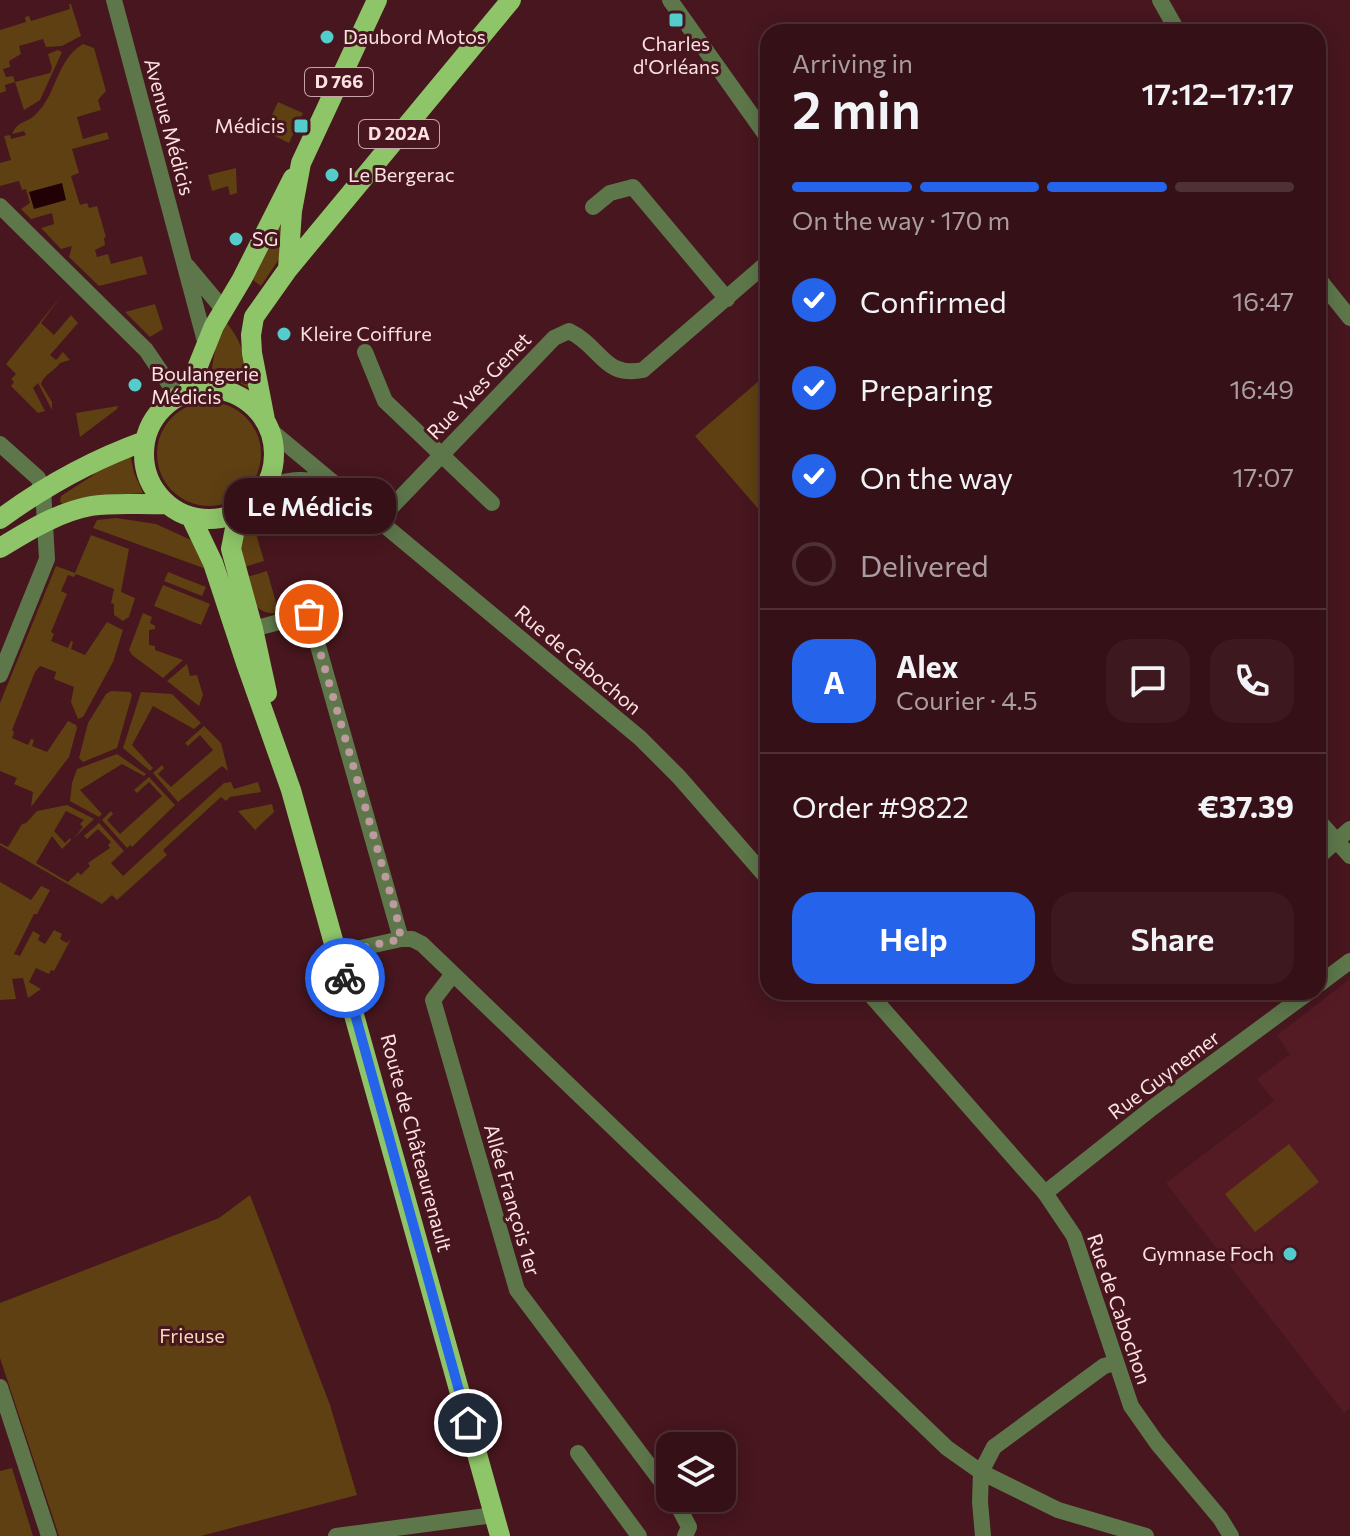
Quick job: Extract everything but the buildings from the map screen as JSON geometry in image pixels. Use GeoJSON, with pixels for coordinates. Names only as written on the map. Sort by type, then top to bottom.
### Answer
{"type":"FeatureCollection","features":[{"type":"Feature","properties":{"kind":"main road","name":"D 766"},"geometry":{"type":"LineString","coordinates":[[182,395],[223,309],[301,163],[377,0]]}},
{"type":"Feature","properties":{"kind":"main road","name":"D 202A"},"geometry":{"type":"LineString","coordinates":[[267,425],[251,335],[254,317],[288,269],[511,0]]}},
{"type":"Feature","properties":{"kind":"main road","name":"D 766"},"geometry":{"type":"LineString","coordinates":[[288,269],[292,211],[301,163]]}},
{"type":"Feature","properties":{"kind":"main road"},"geometry":{"type":"LineString","coordinates":[[209,389],[230,392],[250,403],[267,425],[274,458],[267,486],[259,497],[238,513],[207,520],[191,517],[166,504],[152,486],[145,464],[145,441],[157,415],[182,395],[209,389]]}},
{"type":"Feature","properties":{"kind":"main road"},"geometry":{"type":"LineString","coordinates":[[0,519],[43,489],[111,453],[145,441]]}},
{"type":"Feature","properties":{"kind":"main road"},"geometry":{"type":"LineString","coordinates":[[0,548],[46,521],[91,506],[166,504]]}},
{"type":"Feature","properties":{"kind":"main road","name":"Route de Châteaurenault"},"geometry":{"type":"LineString","coordinates":[[238,513],[231,549],[253,629],[283,763],[500,1536]]}},
{"type":"Feature","properties":{"kind":"main road","name":"Route de Châteaurenault"},"geometry":{"type":"LineString","coordinates":[[191,517],[213,563],[283,763]]}},
{"type":"Feature","properties":{"kind":"street","name":"Avenue Médicis"},"geometry":{"type":"LineString","coordinates":[[114,0],[206,345]]}},
{"type":"Feature","properties":{"kind":"street"},"geometry":{"type":"LineString","coordinates":[[670,0],[760,127]]}},
{"type":"Feature","properties":{"kind":"street"},"geometry":{"type":"LineString","coordinates":[[1160,0],[1174,24]]}},
{"type":"Feature","properties":{"kind":"street"},"geometry":{"type":"LineString","coordinates":[[593,207],[610,193],[633,187],[727,299]]}},
{"type":"Feature","properties":{"kind":"street"},"geometry":{"type":"LineString","coordinates":[[0,206],[146,350],[182,395]]}},
{"type":"Feature","properties":{"kind":"street","name":"Avenue Médicis"},"geometry":{"type":"LineString","coordinates":[[186,265],[223,309]]}},
{"type":"Feature","properties":{"kind":"street","name":"Rue Yves Genet"},"geometry":{"type":"LineString","coordinates":[[379,520],[554,338],[569,331],[585,339],[613,369],[626,373],[643,370],[760,269]]}},
{"type":"Feature","properties":{"kind":"street"},"geometry":{"type":"LineString","coordinates":[[1326,288],[1350,318]]}},
{"type":"Feature","properties":{"kind":"street"},"geometry":{"type":"LineString","coordinates":[[365,352],[385,401],[492,503]]}},
{"type":"Feature","properties":{"kind":"street","name":"Rue de Cabochon"},"geometry":{"type":"LineString","coordinates":[[267,425],[640,738],[760,864]]}},
{"type":"Feature","properties":{"kind":"street"},"geometry":{"type":"LineString","coordinates":[[0,444],[31,470],[43,489],[47,559],[0,675]]}},
{"type":"Feature","properties":{"kind":"street","name":"Rue de Cabochon"},"geometry":{"type":"LineString","coordinates":[[267,486],[297,478],[315,480],[343,491]]}},
{"type":"Feature","properties":{"kind":"street"},"geometry":{"type":"LineString","coordinates":[[253,629],[309,614],[401,939]]}},
{"type":"Feature","properties":{"kind":"street"},"geometry":{"type":"LineString","coordinates":[[1326,829],[1350,856]]}},
{"type":"Feature","properties":{"kind":"street"},"geometry":{"type":"LineString","coordinates":[[1326,850],[1350,829]]}},
{"type":"Feature","properties":{"kind":"street"},"geometry":{"type":"LineString","coordinates":[[338,953],[401,939],[412,939],[422,944],[947,1448],[981,1472],[1058,1510],[1146,1536]]}},
{"type":"Feature","properties":{"kind":"street"},"geometry":{"type":"LineString","coordinates":[[1326,979],[1350,961]]}},
{"type":"Feature","properties":{"kind":"street","name":"Allée François 1er"},"geometry":{"type":"LineString","coordinates":[[453,974],[433,1000],[517,1290],[656,1474]]}},
{"type":"Feature","properties":{"kind":"street","name":"Rue de Cabochon"},"geometry":{"type":"LineString","coordinates":[[875,1000],[1045,1193],[1074,1236],[1131,1406],[1231,1536]]}},
{"type":"Feature","properties":{"kind":"street","name":"Rue Guynemer"},"geometry":{"type":"LineString","coordinates":[[1045,1193],[1152,1108],[1298,1000]]}},
{"type":"Feature","properties":{"kind":"street"},"geometry":{"type":"LineString","coordinates":[[983,1536],[981,1472],[994,1447],[1102,1367],[1115,1363]]}},
{"type":"Feature","properties":{"kind":"street"},"geometry":{"type":"LineString","coordinates":[[0,1387],[49,1536]]}},
{"type":"Feature","properties":{"kind":"street"},"geometry":{"type":"LineString","coordinates":[[578,1453],[639,1536]]}},
{"type":"Feature","properties":{"kind":"street"},"geometry":{"type":"LineString","coordinates":[[681,1512],[689,1527],[685,1536]]}},
{"type":"Feature","properties":{"kind":"street"},"geometry":{"type":"LineString","coordinates":[[336,1536],[494,1515]]}},
{"type":"Feature","properties":{"kind":"shaded area"},"geometry":{"type":"Polygon","coordinates":[[[62,183],[66,200],[34,209],[29,192],[62,183]]]}},
{"type":"Feature","properties":{"kind":"shaded area"},"geometry":{"type":"Polygon","coordinates":[[[1350,979],[1350,1408],[1344,1413],[1166,1183],[1274,1101],[1257,1079],[1290,1054],[1277,1035],[1350,979]]]}},
{"type":"Feature","properties":{"kind":"green space"},"geometry":{"type":"Polygon","coordinates":[[[71,4],[81,36],[62,46],[46,47],[43,39],[19,46],[21,54],[9,61],[10,67],[3,69],[6,77],[13,76],[15,82],[5,85],[6,91],[0,93],[0,30],[26,22],[25,17],[29,16],[31,21],[70,9],[71,4]]]}},
{"type":"Feature","properties":{"kind":"green space"},"geometry":{"type":"Polygon","coordinates":[[[83,44],[94,48],[106,91],[98,100],[101,110],[77,117],[83,139],[107,132],[109,139],[72,149],[79,173],[71,176],[80,205],[87,203],[89,208],[97,206],[106,237],[105,245],[95,250],[97,257],[108,254],[111,264],[142,256],[147,274],[99,286],[69,257],[72,246],[61,249],[41,228],[54,224],[52,213],[31,219],[21,209],[30,203],[26,189],[22,190],[19,181],[0,186],[0,163],[11,160],[4,136],[10,135],[11,139],[26,135],[24,131],[12,134],[17,126],[33,117],[43,106],[67,59],[83,44]]]}},
{"type":"Feature","properties":{"kind":"green space"},"geometry":{"type":"Polygon","coordinates":[[[58,50],[62,52],[40,100],[24,110],[15,82],[50,73],[52,68],[48,54],[58,50]]]}},
{"type":"Feature","properties":{"kind":"green space"},"geometry":{"type":"Polygon","coordinates":[[[278,102],[303,113],[289,143],[269,133],[247,133],[253,118],[268,124],[278,102]]]}},
{"type":"Feature","properties":{"kind":"green space"},"geometry":{"type":"Polygon","coordinates":[[[236,168],[237,193],[230,195],[228,186],[212,191],[208,175],[236,168]]]}},
{"type":"Feature","properties":{"kind":"green space"},"geometry":{"type":"Polygon","coordinates":[[[277,222],[283,224],[279,259],[261,286],[250,278],[277,222]]]}},
{"type":"Feature","properties":{"kind":"green space"},"geometry":{"type":"Polygon","coordinates":[[[62,295],[41,323],[54,335],[71,315],[78,323],[50,355],[56,360],[63,352],[70,360],[60,363],[41,384],[52,402],[52,410],[38,383],[33,388],[45,411],[38,413],[11,386],[14,382],[11,379],[16,374],[6,364],[62,295]]]}},
{"type":"Feature","properties":{"kind":"green space"},"geometry":{"type":"Polygon","coordinates":[[[155,304],[163,329],[150,337],[125,312],[155,304]]]}},
{"type":"Feature","properties":{"kind":"green space"},"geometry":{"type":"Polygon","coordinates":[[[225,321],[240,345],[252,390],[211,374],[217,337],[225,321]]]}},
{"type":"Feature","properties":{"kind":"green space"},"geometry":{"type":"Polygon","coordinates":[[[760,380],[760,511],[695,436],[760,380]]]}},
{"type":"Feature","properties":{"kind":"green space"},"geometry":{"type":"Polygon","coordinates":[[[209,402],[229,406],[246,417],[257,434],[261,454],[257,474],[246,491],[229,502],[209,506],[189,502],[172,491],[161,474],[157,454],[161,434],[172,417],[189,406],[209,402]]]}},
{"type":"Feature","properties":{"kind":"green space"},"geometry":{"type":"Polygon","coordinates":[[[118,406],[117,409],[80,437],[76,413],[118,406]]]}},
{"type":"Feature","properties":{"kind":"green space"},"geometry":{"type":"Polygon","coordinates":[[[130,453],[143,493],[60,502],[61,496],[92,476],[108,460],[130,453]]]}},
{"type":"Feature","properties":{"kind":"green space"},"geometry":{"type":"Polygon","coordinates":[[[116,518],[156,524],[191,540],[209,570],[93,528],[97,520],[116,518]]]}},
{"type":"Feature","properties":{"kind":"green space"},"geometry":{"type":"Polygon","coordinates":[[[252,520],[264,561],[241,568],[237,554],[243,526],[252,520]]]}},
{"type":"Feature","properties":{"kind":"green space"},"geometry":{"type":"Polygon","coordinates":[[[91,535],[129,549],[121,592],[135,598],[129,617],[123,621],[114,615],[114,604],[111,603],[114,589],[76,574],[74,577],[68,575],[61,591],[67,594],[51,632],[54,634],[51,641],[68,648],[71,641],[71,649],[85,655],[107,622],[123,630],[113,662],[83,717],[78,719],[71,702],[74,687],[54,679],[56,672],[40,666],[35,672],[12,730],[12,738],[28,745],[31,739],[34,740],[32,746],[47,752],[68,721],[77,728],[69,757],[31,807],[33,792],[14,784],[17,778],[0,771],[0,703],[56,566],[75,573],[91,535]]]}},
{"type":"Feature","properties":{"kind":"green space"},"geometry":{"type":"Polygon","coordinates":[[[267,571],[279,613],[259,609],[251,599],[244,578],[267,571]]]}},
{"type":"Feature","properties":{"kind":"green space"},"geometry":{"type":"Polygon","coordinates":[[[168,572],[206,587],[202,596],[164,581],[168,572]]]}},
{"type":"Feature","properties":{"kind":"green space"},"geometry":{"type":"Polygon","coordinates":[[[163,585],[210,604],[201,625],[154,606],[163,585]]]}},
{"type":"Feature","properties":{"kind":"green space"},"geometry":{"type":"Polygon","coordinates":[[[143,613],[152,617],[150,623],[155,626],[155,629],[149,630],[149,645],[183,660],[163,678],[129,650],[143,613]]]}},
{"type":"Feature","properties":{"kind":"green space"},"geometry":{"type":"Polygon","coordinates":[[[187,664],[190,676],[197,675],[203,695],[199,706],[167,681],[187,664]]]}},
{"type":"Feature","properties":{"kind":"green space"},"geometry":{"type":"Polygon","coordinates":[[[111,691],[130,692],[132,695],[117,748],[83,762],[79,758],[88,723],[111,691]]]}},
{"type":"Feature","properties":{"kind":"green space"},"geometry":{"type":"Polygon","coordinates":[[[141,692],[172,694],[201,723],[194,729],[153,706],[132,745],[153,768],[150,771],[123,748],[141,692]]]}},
{"type":"Feature","properties":{"kind":"green space"},"geometry":{"type":"Polygon","coordinates":[[[204,726],[221,743],[228,771],[222,766],[178,802],[153,773],[162,765],[164,768],[158,774],[171,787],[213,750],[200,735],[188,746],[185,743],[204,726]]]}},
{"type":"Feature","properties":{"kind":"green space"},"geometry":{"type":"Polygon","coordinates":[[[117,754],[146,774],[144,776],[122,764],[80,790],[102,814],[99,817],[70,801],[77,769],[117,754]]]}},
{"type":"Feature","properties":{"kind":"green space"},"geometry":{"type":"Polygon","coordinates":[[[149,777],[175,805],[132,847],[127,848],[102,820],[111,811],[113,814],[107,820],[120,834],[162,796],[149,782],[137,793],[134,790],[149,777]]]}},
{"type":"Feature","properties":{"kind":"green space"},"geometry":{"type":"Polygon","coordinates":[[[231,782],[234,789],[258,782],[261,792],[230,797],[226,801],[221,797],[163,850],[167,855],[117,900],[112,895],[102,904],[0,845],[8,847],[22,824],[37,811],[67,805],[94,819],[74,838],[83,827],[80,824],[84,820],[66,811],[54,831],[65,843],[71,840],[62,849],[52,836],[36,863],[68,882],[78,872],[81,875],[90,866],[88,863],[110,848],[108,845],[111,842],[98,829],[87,839],[84,836],[99,823],[124,851],[111,863],[123,876],[224,783],[231,782]]]}},
{"type":"Feature","properties":{"kind":"green space"},"geometry":{"type":"Polygon","coordinates":[[[272,804],[274,812],[255,830],[238,811],[272,804]]]}},
{"type":"Feature","properties":{"kind":"green space"},"geometry":{"type":"Polygon","coordinates":[[[0,882],[31,900],[41,886],[50,890],[14,954],[20,956],[33,931],[40,935],[38,940],[45,944],[54,930],[62,934],[60,939],[67,943],[71,939],[54,971],[51,970],[49,974],[36,968],[29,982],[41,989],[28,998],[23,978],[12,979],[16,999],[0,1000],[0,882]]]}},
{"type":"Feature","properties":{"kind":"green space"},"geometry":{"type":"Polygon","coordinates":[[[1289,1144],[1319,1182],[1255,1232],[1225,1194],[1289,1144]]]}},
{"type":"Feature","properties":{"kind":"green space","name":"Frieuse"},"geometry":{"type":"Polygon","coordinates":[[[250,1195],[330,1405],[357,1495],[201,1536],[59,1536],[0,1358],[0,1303],[219,1218],[250,1195]]]}},
{"type":"Feature","properties":{"kind":"green space"},"geometry":{"type":"Polygon","coordinates":[[[12,1468],[33,1536],[0,1536],[0,1471],[12,1468]]]}},
{"type":"Feature","properties":{"kind":"way so far"},"geometry":{"type":"LineString","coordinates":[[309,614],[401,939],[338,953],[345,978]]}},
{"type":"Feature","properties":{"kind":"place","name":"Charles d'Orléans"},"geometry":{"type":"Point","coordinates":[676,20]}},
{"type":"Feature","properties":{"kind":"place","name":"Daubord Motos"},"geometry":{"type":"Point","coordinates":[327,37]}},
{"type":"Feature","properties":{"kind":"place","name":"Médicis"},"geometry":{"type":"Point","coordinates":[301,126]}},
{"type":"Feature","properties":{"kind":"place","name":"Le Bergerac"},"geometry":{"type":"Point","coordinates":[332,175]}},
{"type":"Feature","properties":{"kind":"place","name":"SG"},"geometry":{"type":"Point","coordinates":[236,239]}},
{"type":"Feature","properties":{"kind":"place","name":"Kleire Coiffure"},"geometry":{"type":"Point","coordinates":[284,334]}},
{"type":"Feature","properties":{"kind":"place","name":"Boulangerie Médicis"},"geometry":{"type":"Point","coordinates":[135,385]}},
{"type":"Feature","properties":{"kind":"place","name":"Le Médicis"},"geometry":{"type":"Point","coordinates":[309,614]}},
{"type":"Feature","properties":{"kind":"place","name":"Gymnase Foch"},"geometry":{"type":"Point","coordinates":[1290,1254]}},
{"type":"Feature","properties":{"kind":"route"},"geometry":{"type":"LineString","coordinates":[[345,978],[468,1423]]}}]}
